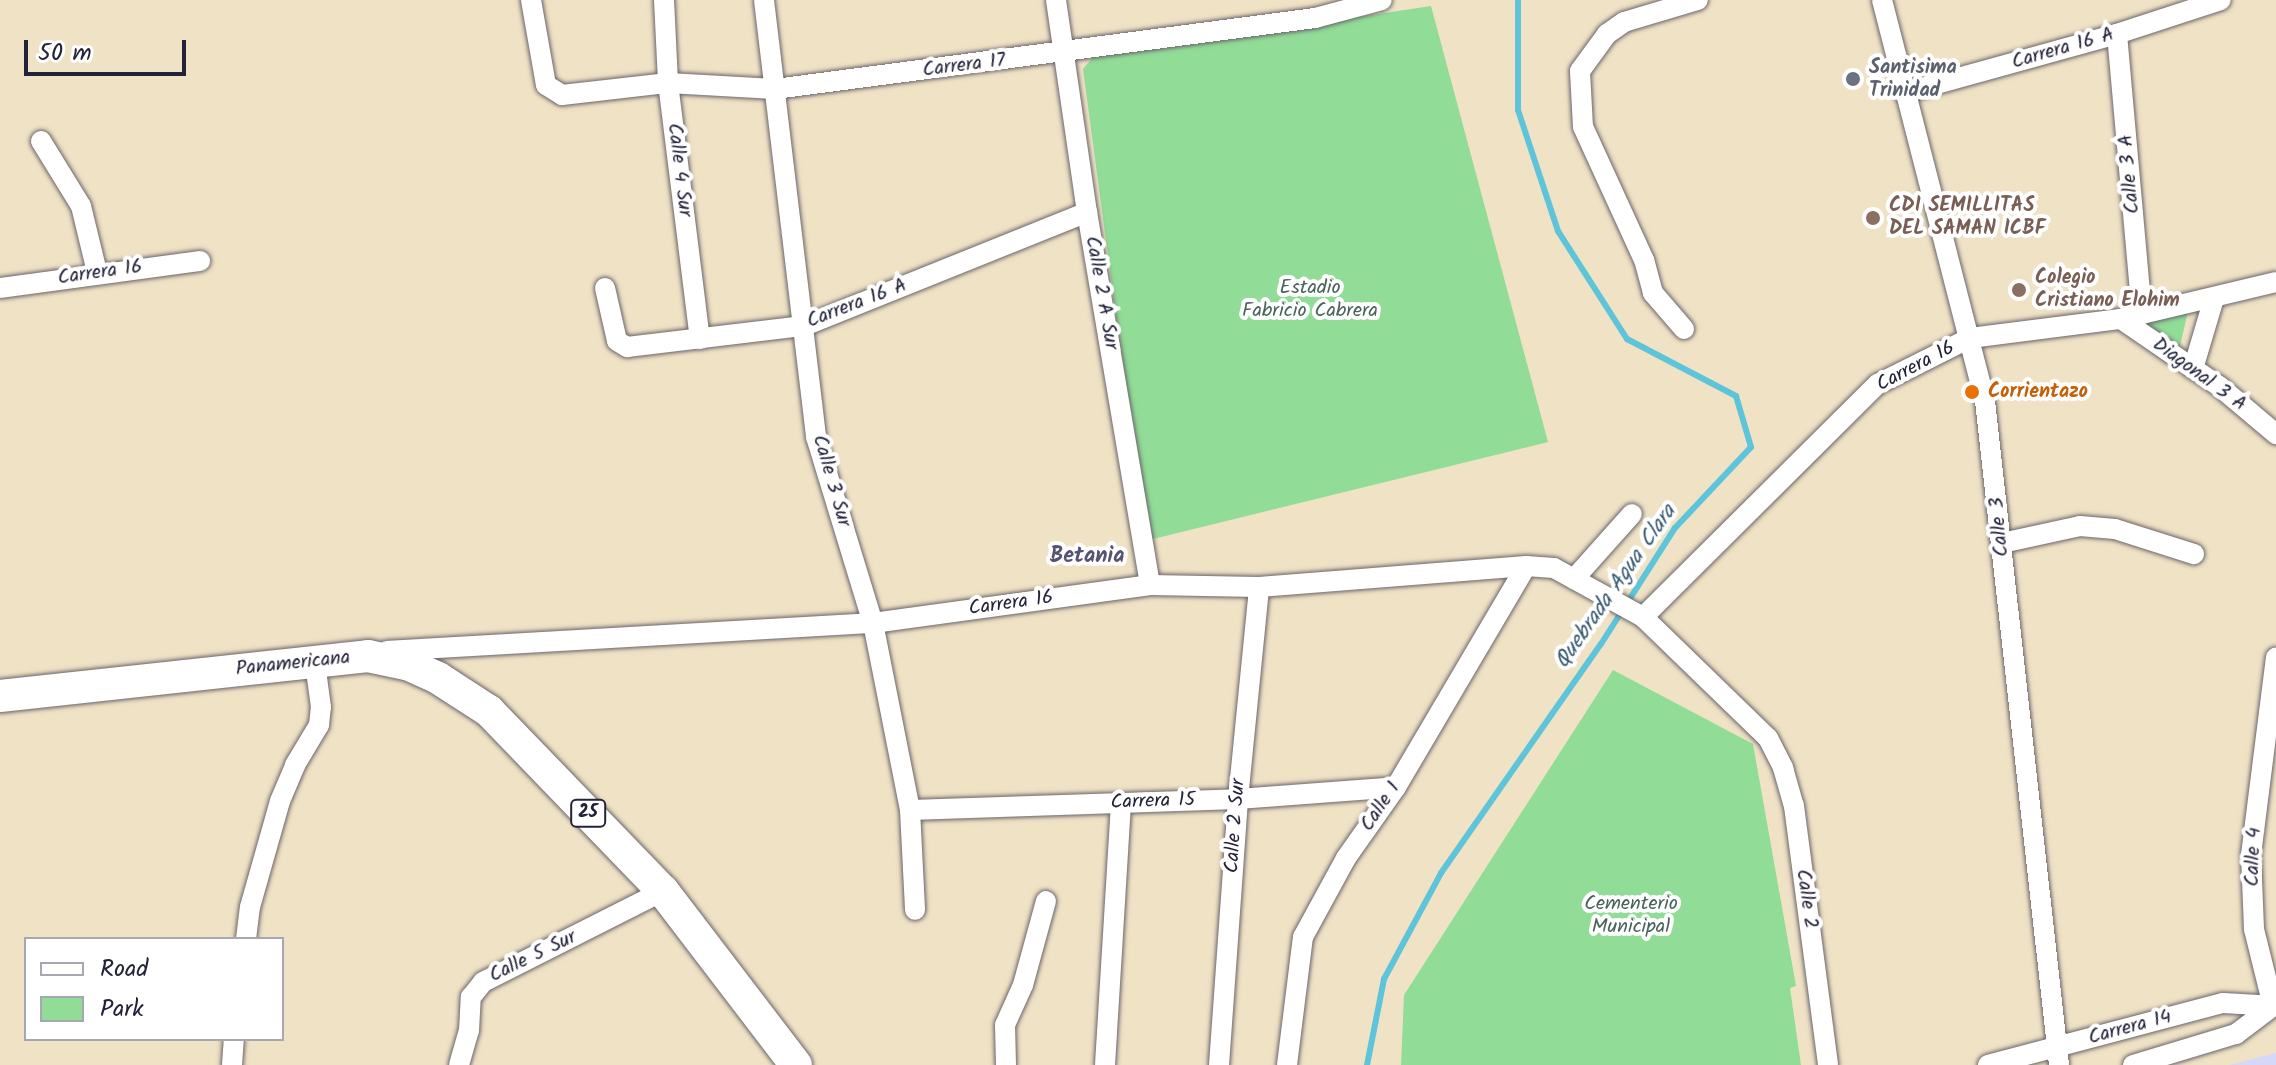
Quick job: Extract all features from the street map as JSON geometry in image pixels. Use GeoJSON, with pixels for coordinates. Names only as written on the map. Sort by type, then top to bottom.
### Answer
{"type":"FeatureCollection","features":[{"type":"Feature","properties":{"kind":"main road","name":"Panamericana"},"geometry":{"type":"LineString","coordinates":[[0,696],[368,656],[407,664],[438,678],[489,711],[663,891],[796,1065]]}},
{"type":"Feature","properties":{"kind":"street","name":"Carrera 17"},"geometry":{"type":"LineString","coordinates":[[531,0],[546,85],[562,95],[668,83],[775,89],[1063,53],[1313,9],[1382,0]]}},
{"type":"Feature","properties":{"kind":"street","name":"Calle 4 Sur"},"geometry":{"type":"LineString","coordinates":[[664,0],[668,83],[700,339]]}},
{"type":"Feature","properties":{"kind":"street","name":"Calle 3 Sur"},"geometry":{"type":"LineString","coordinates":[[764,0],[816,437],[873,623],[910,810],[915,910]]}},
{"type":"Feature","properties":{"kind":"street","name":"Calle 2 A Sur"},"geometry":{"type":"LineString","coordinates":[[1056,0],[1087,212],[1150,585]]}},
{"type":"Feature","properties":{"kind":"street"},"geometry":{"type":"LineString","coordinates":[[1684,329],[1653,293],[1644,260],[1583,127],[1580,71],[1607,34],[1624,22],[1698,0]]}},
{"type":"Feature","properties":{"kind":"street","name":"Calle 3"},"geometry":{"type":"LineString","coordinates":[[1882,0],[1985,401],[2058,1057]]}},
{"type":"Feature","properties":{"kind":"street","name":"Carrera 16 A"},"geometry":{"type":"LineString","coordinates":[[1904,93],[2117,34],[2221,0]]}},
{"type":"Feature","properties":{"kind":"street","name":"Calle 3 A"},"geometry":{"type":"LineString","coordinates":[[2117,34],[2142,314]]}},
{"type":"Feature","properties":{"kind":"street"},"geometry":{"type":"LineString","coordinates":[[41,141],[81,206],[97,272]]}},
{"type":"Feature","properties":{"kind":"street","name":"Carrera 16 A"},"geometry":{"type":"LineString","coordinates":[[605,288],[617,341],[627,347],[804,326],[1087,212]]}},
{"type":"Feature","properties":{"kind":"street","name":"Carrera 16"},"geometry":{"type":"LineString","coordinates":[[0,288],[97,272],[200,261]]}},
{"type":"Feature","properties":{"kind":"street","name":"Carrera 16"},"geometry":{"type":"LineString","coordinates":[[1637,613],[1878,384],[1970,338],[2121,319],[2276,282]]}},
{"type":"Feature","properties":{"kind":"street"},"geometry":{"type":"LineString","coordinates":[[2193,369],[2214,298]]}},
{"type":"Feature","properties":{"kind":"street","name":"Diagonal 3 A"},"geometry":{"type":"LineString","coordinates":[[2121,319],[2193,369],[2276,434]]}},
{"type":"Feature","properties":{"kind":"street"},"geometry":{"type":"LineString","coordinates":[[1574,579],[1632,514]]}},
{"type":"Feature","properties":{"kind":"street"},"geometry":{"type":"LineString","coordinates":[[2002,543],[2080,526],[2115,529],[2194,554]]}},
{"type":"Feature","properties":{"kind":"street","name":"Carrera 16"},"geometry":{"type":"LineString","coordinates":[[368,656],[394,649],[432,650],[873,623],[1150,585],[1259,587],[1526,566],[1554,568],[1637,613],[1768,738]]}},
{"type":"Feature","properties":{"kind":"street","name":"Calle 1"},"geometry":{"type":"LineString","coordinates":[[1287,1065],[1303,937],[1346,858],[1396,787],[1526,566]]}},
{"type":"Feature","properties":{"kind":"street","name":"Calle 2 Sur"},"geometry":{"type":"LineString","coordinates":[[1219,1065],[1238,799],[1259,587]]}},
{"type":"Feature","properties":{"kind":"street","name":"Calle 4"},"geometry":{"type":"LineString","coordinates":[[2275,1006],[2254,929],[2251,855],[2276,658]]}},
{"type":"Feature","properties":{"kind":"street"},"geometry":{"type":"LineString","coordinates":[[246,937],[250,907],[280,801],[295,765],[319,725],[321,707],[315,663]]}},
{"type":"Feature","properties":{"kind":"street","name":"Calle 2"},"geometry":{"type":"LineString","coordinates":[[1768,738],[1783,768],[1794,806],[1828,1065]]}},
{"type":"Feature","properties":{"kind":"street","name":"Carrera 15"},"geometry":{"type":"LineString","coordinates":[[910,810],[1238,799],[1396,787]]}},
{"type":"Feature","properties":{"kind":"street"},"geometry":{"type":"LineString","coordinates":[[1105,1065],[1121,804]]}},
{"type":"Feature","properties":{"kind":"street","name":"Calle 5 Sur"},"geometry":{"type":"LineString","coordinates":[[459,1065],[469,1031],[471,997],[483,982],[663,891]]}},
{"type":"Feature","properties":{"kind":"street"},"geometry":{"type":"LineString","coordinates":[[1006,1065],[1005,1025],[1023,985],[1046,901]]}},
{"type":"Feature","properties":{"kind":"street","name":"Carrera 14"},"geometry":{"type":"LineString","coordinates":[[1988,1065],[2058,1057],[2223,1003],[2275,1006]]}},
{"type":"Feature","properties":{"kind":"street","name":"Carrera 14"},"geometry":{"type":"LineString","coordinates":[[2133,1065],[2236,1034],[2275,1006]]}},
{"type":"Feature","properties":{"kind":"street"},"geometry":{"type":"LineString","coordinates":[[232,1065],[234,1041]]}},
{"type":"Feature","properties":{"kind":"shaded area"},"geometry":{"type":"Polygon","coordinates":[[[2276,1053],[2276,1065],[2229,1065],[2276,1053]]]}},
{"type":"Feature","properties":{"kind":"green space","name":"Estadio Fabricio Cabrera"},"geometry":{"type":"Polygon","coordinates":[[[1431,6],[1548,442],[1153,539],[1145,532],[1083,69],[1093,57],[1431,6]]]}},
{"type":"Feature","properties":{"kind":"green space"},"geometry":{"type":"Polygon","coordinates":[[[2188,311],[2180,346],[2143,321],[2188,311]]]}},
{"type":"Feature","properties":{"kind":"green space","name":"Cementerio Municipal"},"geometry":{"type":"Polygon","coordinates":[[[1613,670],[1753,744],[1796,986],[1790,988],[1801,1065],[1401,1065],[1404,995],[1613,670]]]}},
{"type":"Feature","properties":{"kind":"waterway","name":"Quebrada Agua Clara"},"geometry":{"type":"LineString","coordinates":[[1367,1065],[1384,979],[1441,873],[1601,644],[1675,528],[1751,447],[1736,396],[1627,339],[1558,231],[1518,110],[1518,0]]}},
{"type":"Feature","properties":{"kind":"place","name":"Santisima Trinidad"},"geometry":{"type":"Point","coordinates":[1853,79]}},
{"type":"Feature","properties":{"kind":"place","name":"CDI SEMILLITAS DEL SAMAN ICBF"},"geometry":{"type":"Point","coordinates":[1873,218]}},
{"type":"Feature","properties":{"kind":"place","name":"Colegio Cristiano Elohim"},"geometry":{"type":"Point","coordinates":[2019,290]}},
{"type":"Feature","properties":{"kind":"place","name":"Corrientazo"},"geometry":{"type":"Point","coordinates":[1972,392]}},
{"type":"Feature","properties":{"kind":"district","name":"Betania"},"geometry":{"type":"Point","coordinates":[1087,557]}}]}
